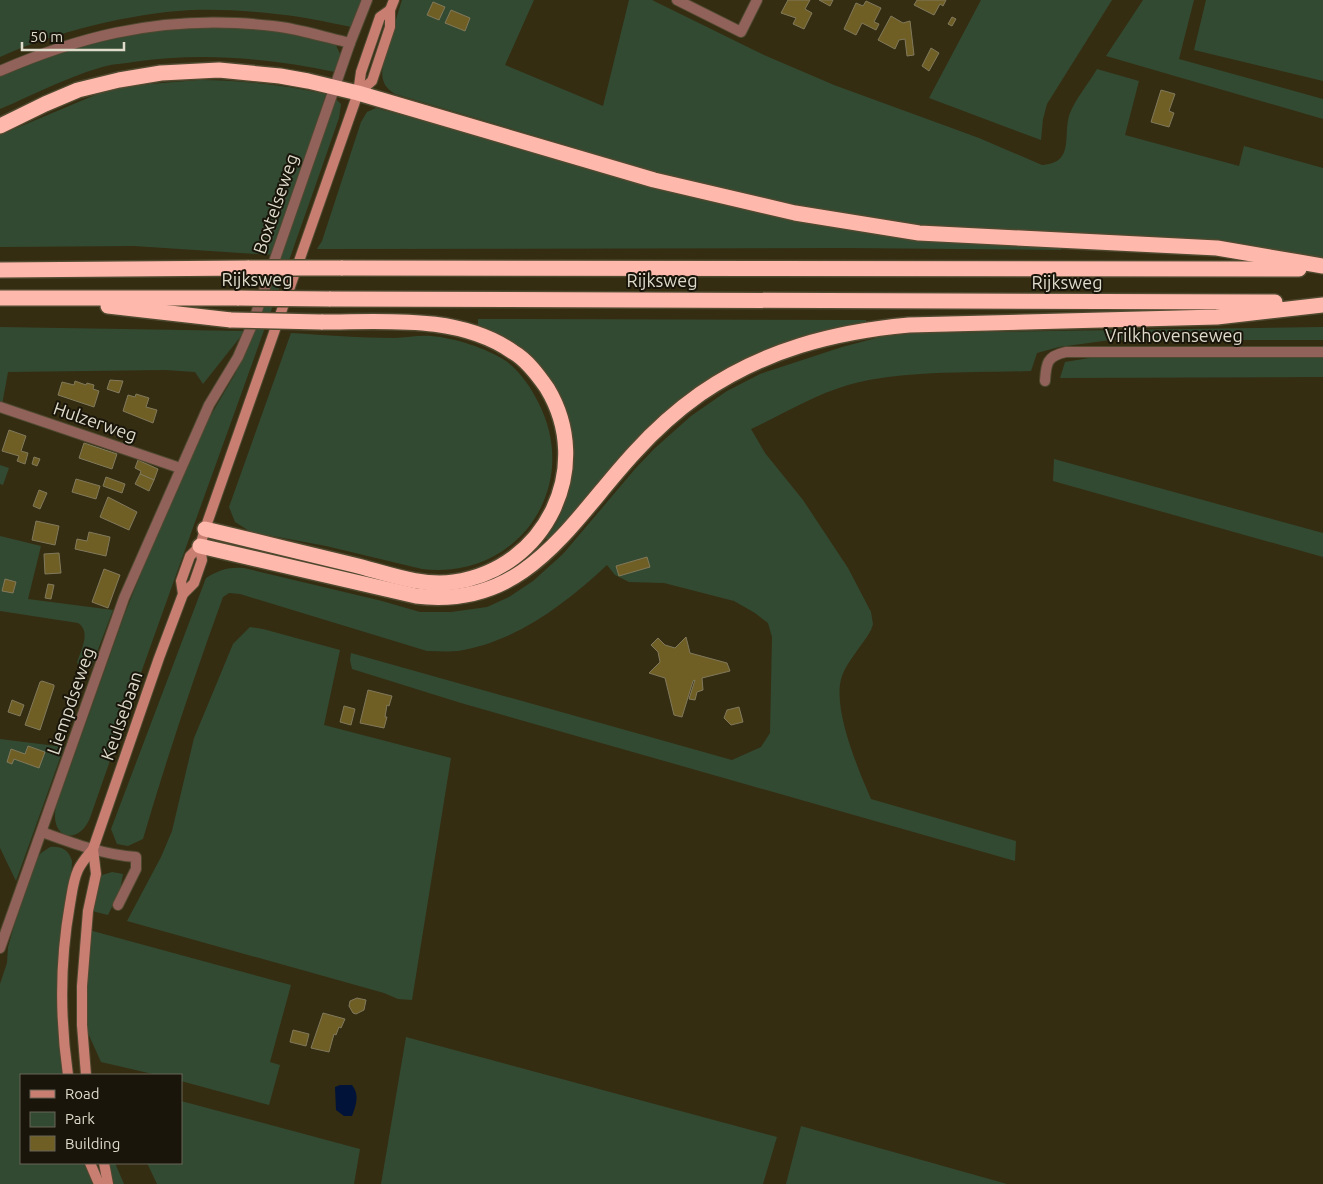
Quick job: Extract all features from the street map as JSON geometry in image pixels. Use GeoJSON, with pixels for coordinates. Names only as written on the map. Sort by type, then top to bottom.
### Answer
{"type":"FeatureCollection","features":[{"type":"Feature","properties":{"kind":"highway"},"geometry":{"type":"LineString","coordinates":[[0,126],[78,90],[120,80],[161,73],[219,70],[280,76],[358,93],[654,180],[795,213],[919,233],[1217,248],[1323,268]]}},
{"type":"Feature","properties":{"kind":"highway","name":"Rijksweg"},"geometry":{"type":"LineString","coordinates":[[0,270],[249,268],[1323,268]]}},
{"type":"Feature","properties":{"kind":"highway","name":"Rijksweg"},"geometry":{"type":"LineString","coordinates":[[0,298],[1323,303]]}},
{"type":"Feature","properties":{"kind":"highway"},"geometry":{"type":"LineString","coordinates":[[32,298],[231,320],[436,324],[478,333],[515,352],[530,366],[552,397],[559,414],[566,458],[557,504],[529,546],[506,564],[472,579],[429,583],[206,529]]}},
{"type":"Feature","properties":{"kind":"highway"},"geometry":{"type":"LineString","coordinates":[[200,546],[416,596],[434,598],[482,592],[503,584],[524,572],[536,562],[570,529],[634,453],[658,429],[700,394],[746,368],[802,344],[868,329],[909,325],[1217,317],[1323,303]]}},
{"type":"Feature","properties":{"kind":"main road"},"geometry":{"type":"LineString","coordinates":[[200,546],[358,93],[361,72],[380,18],[392,5]]}},
{"type":"Feature","properties":{"kind":"main road","name":"Keulsebaan"},"geometry":{"type":"LineString","coordinates":[[68,1074],[63,1006],[65,941],[73,886],[78,870],[93,849],[158,658],[183,594],[181,581],[187,564],[190,556],[200,546]]}},
{"type":"Feature","properties":{"kind":"main road","name":"Keulsebaan"},"geometry":{"type":"LineString","coordinates":[[86,1074],[82,1025],[82,986],[88,911],[96,874],[93,849]]}},
{"type":"Feature","properties":{"kind":"main road"},"geometry":{"type":"LineString","coordinates":[[90,1164],[99,1184]]}},
{"type":"Feature","properties":{"kind":"main road"},"geometry":{"type":"LineString","coordinates":[[104,1164],[108,1184]]}},
{"type":"Feature","properties":{"kind":"street","name":"Boxtelseweg"},"geometry":{"type":"LineString","coordinates":[[180,468],[210,405],[238,357],[252,325],[367,0]]}},
{"type":"Feature","properties":{"kind":"street"},"geometry":{"type":"LineString","coordinates":[[677,0],[740,32],[757,0]]}},
{"type":"Feature","properties":{"kind":"street"},"geometry":{"type":"LineString","coordinates":[[0,71],[61,46],[155,25],[206,22],[286,27],[350,44]]}},
{"type":"Feature","properties":{"kind":"street","name":"Vrilkhovenseweg"},"geometry":{"type":"LineString","coordinates":[[1045,381],[1048,362],[1052,357],[1066,352],[1323,352]]}},
{"type":"Feature","properties":{"kind":"street","name":"Hulzerweg"},"geometry":{"type":"LineString","coordinates":[[0,408],[180,468]]}},
{"type":"Feature","properties":{"kind":"street","name":"Liempdseweg"},"geometry":{"type":"LineString","coordinates":[[0,948],[124,598],[180,468]]}},
{"type":"Feature","properties":{"kind":"street"},"geometry":{"type":"LineString","coordinates":[[42,832],[93,849],[136,857],[136,869],[118,905]]}},
{"type":"Feature","properties":{"kind":"green space"},"geometry":{"type":"Polygon","coordinates":[[[0,0],[362,0],[351,27],[295,16],[224,10],[192,10],[145,15],[94,25],[44,40],[0,57],[0,0]]]}},
{"type":"Feature","properties":{"kind":"green space"},"geometry":{"type":"Polygon","coordinates":[[[402,0],[534,0],[505,65],[603,106],[629,0],[652,0],[764,55],[834,85],[979,138],[1042,165],[1053,163],[1060,159],[1064,153],[1070,113],[1097,69],[1139,81],[1125,135],[1239,166],[1244,146],[1323,168],[1323,258],[1292,258],[1012,238],[814,211],[655,176],[573,147],[395,94],[384,83],[382,70],[402,0]]]}},
{"type":"Feature","properties":{"kind":"green space"},"geometry":{"type":"Polygon","coordinates":[[[981,0],[1112,0],[1047,104],[1041,140],[929,98],[981,0]]]}},
{"type":"Feature","properties":{"kind":"green space"},"geometry":{"type":"Polygon","coordinates":[[[1143,0],[1194,0],[1179,59],[1323,99],[1323,119],[1106,56],[1143,0]]]}},
{"type":"Feature","properties":{"kind":"green space"},"geometry":{"type":"Polygon","coordinates":[[[1206,0],[1323,0],[1323,81],[1194,50],[1206,0]]]}},
{"type":"Feature","properties":{"kind":"green space"},"geometry":{"type":"Polygon","coordinates":[[[194,26],[276,30],[335,43],[341,56],[335,72],[260,60],[209,57],[158,59],[112,65],[74,77],[0,109],[0,74],[58,51],[129,34],[194,26]]]}},
{"type":"Feature","properties":{"kind":"green space"},"geometry":{"type":"Polygon","coordinates":[[[199,80],[263,84],[326,94],[273,255],[134,246],[0,247],[0,135],[107,90],[199,80]]]}},
{"type":"Feature","properties":{"kind":"green space"},"geometry":{"type":"Polygon","coordinates":[[[336,99],[341,104],[339,118],[90,818],[79,833],[66,835],[57,826],[55,818],[56,807],[125,613],[208,420],[235,374],[255,331],[336,99]]]}},
{"type":"Feature","properties":{"kind":"green space"},"geometry":{"type":"Polygon","coordinates":[[[376,108],[683,192],[1062,246],[1061,250],[845,248],[317,249],[322,241],[361,122],[367,112],[376,108]]]}},
{"type":"Feature","properties":{"kind":"green space"},"geometry":{"type":"Polygon","coordinates":[[[478,319],[866,320],[866,324],[721,376],[549,542],[546,538],[564,508],[571,474],[572,438],[564,405],[557,389],[536,361],[512,342],[478,327],[478,319]]]}},
{"type":"Feature","properties":{"kind":"green space"},"geometry":{"type":"Polygon","coordinates":[[[0,327],[245,331],[203,384],[195,372],[165,370],[8,372],[2,405],[0,405],[0,327]]]}},
{"type":"Feature","properties":{"kind":"green space"},"geometry":{"type":"Polygon","coordinates":[[[1323,327],[1323,340],[1111,340],[1059,347],[1037,353],[1031,371],[939,373],[869,380],[823,394],[751,429],[765,453],[803,500],[848,568],[871,612],[873,624],[871,630],[842,676],[840,704],[848,739],[871,799],[1016,841],[1015,861],[461,703],[352,669],[351,653],[732,760],[761,747],[770,733],[772,637],[768,623],[734,601],[664,583],[629,582],[615,575],[607,565],[557,607],[520,630],[500,639],[458,651],[427,651],[240,594],[229,593],[223,597],[202,657],[171,747],[143,839],[128,846],[117,844],[111,829],[206,578],[220,571],[244,568],[420,612],[451,612],[487,607],[509,597],[533,581],[563,554],[635,469],[691,416],[727,391],[760,374],[842,347],[884,336],[920,333],[1323,327]]]}},
{"type":"Feature","properties":{"kind":"green space"},"geometry":{"type":"Polygon","coordinates":[[[291,333],[381,338],[440,337],[480,348],[506,361],[525,380],[538,402],[550,434],[552,466],[546,496],[532,522],[512,544],[486,560],[456,569],[422,569],[326,546],[251,532],[235,522],[229,507],[291,333]]]}},
{"type":"Feature","properties":{"kind":"green space"},"geometry":{"type":"Polygon","coordinates":[[[1107,355],[1323,355],[1323,377],[1060,378],[1065,362],[1107,355]]]}},
{"type":"Feature","properties":{"kind":"green space"},"geometry":{"type":"Polygon","coordinates":[[[1054,459],[1323,533],[1323,557],[1053,481],[1054,459]]]}},
{"type":"Feature","properties":{"kind":"green space"},"geometry":{"type":"Polygon","coordinates":[[[0,465],[9,468],[3,485],[0,484],[0,465]]]}},
{"type":"Feature","properties":{"kind":"green space"},"geometry":{"type":"Polygon","coordinates":[[[0,536],[41,546],[28,599],[113,610],[91,668],[77,663],[85,637],[82,627],[78,623],[0,611],[0,536]]]}},
{"type":"Feature","properties":{"kind":"green space"},"geometry":{"type":"Polygon","coordinates":[[[250,627],[340,650],[324,725],[451,758],[412,1000],[398,999],[384,993],[127,921],[161,857],[172,831],[194,738],[233,644],[250,627]]]}},
{"type":"Feature","properties":{"kind":"green space"},"geometry":{"type":"Polygon","coordinates":[[[0,739],[64,747],[16,881],[0,848],[0,739]]]}},
{"type":"Feature","properties":{"kind":"green space"},"geometry":{"type":"Polygon","coordinates":[[[50,847],[58,847],[69,854],[72,861],[62,922],[58,979],[58,1018],[63,1074],[20,1074],[20,1164],[84,1164],[93,1184],[0,1184],[0,984],[7,963],[8,947],[14,926],[41,853],[50,847]]]}},
{"type":"Feature","properties":{"kind":"green space"},"geometry":{"type":"Polygon","coordinates":[[[112,872],[123,874],[120,890],[108,915],[92,911],[99,876],[112,872]]]}},
{"type":"Feature","properties":{"kind":"green space"},"geometry":{"type":"Polygon","coordinates":[[[89,930],[291,985],[270,1062],[280,1065],[269,1105],[182,1081],[182,1074],[153,1074],[101,1062],[87,1031],[86,983],[89,930]]]}},
{"type":"Feature","properties":{"kind":"green space"},"geometry":{"type":"Polygon","coordinates":[[[406,1037],[777,1137],[763,1184],[381,1184],[406,1037]]]}},
{"type":"Feature","properties":{"kind":"green space"},"geometry":{"type":"Polygon","coordinates":[[[182,1101],[360,1149],[354,1184],[157,1184],[147,1164],[182,1164],[182,1101]]]}},
{"type":"Feature","properties":{"kind":"green space"},"geometry":{"type":"Polygon","coordinates":[[[801,1126],[1007,1184],[786,1184],[801,1126]]]}},
{"type":"Feature","properties":{"kind":"green space"},"geometry":{"type":"Polygon","coordinates":[[[108,1164],[115,1164],[124,1184],[114,1184],[108,1164]]]}},
{"type":"Feature","properties":{"kind":"water"},"geometry":{"type":"Polygon","coordinates":[[[352,1085],[356,1093],[356,1104],[352,1116],[344,1116],[336,1110],[335,1087],[352,1085]]]}},
{"type":"Feature","properties":{"kind":"building"},"geometry":{"type":"Polygon","coordinates":[[[788,0],[810,0],[805,9],[812,13],[804,29],[793,24],[796,18],[781,13],[788,0]]]}},
{"type":"Feature","properties":{"kind":"building"},"geometry":{"type":"Polygon","coordinates":[[[819,0],[833,0],[830,6],[819,0]]]}},
{"type":"Feature","properties":{"kind":"building"},"geometry":{"type":"Polygon","coordinates":[[[917,0],[946,0],[943,6],[940,4],[934,15],[914,5],[917,0]]]}},
{"type":"Feature","properties":{"kind":"building"},"geometry":{"type":"Polygon","coordinates":[[[866,1],[881,8],[874,22],[879,24],[876,30],[862,23],[856,35],[844,29],[856,3],[863,6],[866,1]]]}},
{"type":"Feature","properties":{"kind":"building"},"geometry":{"type":"Polygon","coordinates":[[[433,2],[445,7],[439,20],[427,15],[433,2]]]}},
{"type":"Feature","properties":{"kind":"building"},"geometry":{"type":"Polygon","coordinates":[[[451,10],[470,18],[465,31],[445,23],[451,10]]]}},
{"type":"Feature","properties":{"kind":"building"},"geometry":{"type":"Polygon","coordinates":[[[891,16],[903,23],[910,21],[914,55],[907,56],[905,39],[899,40],[895,49],[878,40],[891,16]]]}},
{"type":"Feature","properties":{"kind":"building"},"geometry":{"type":"Polygon","coordinates":[[[952,17],[956,19],[952,26],[948,24],[952,17]]]}},
{"type":"Feature","properties":{"kind":"building"},"geometry":{"type":"Polygon","coordinates":[[[931,48],[939,53],[929,71],[922,66],[931,48]]]}},
{"type":"Feature","properties":{"kind":"building"},"geometry":{"type":"Polygon","coordinates":[[[1161,90],[1175,94],[1169,111],[1174,113],[1169,127],[1151,122],[1161,90]]]}},
{"type":"Feature","properties":{"kind":"building"},"geometry":{"type":"Polygon","coordinates":[[[110,380],[123,381],[119,393],[107,389],[110,380]]]}},
{"type":"Feature","properties":{"kind":"building"},"geometry":{"type":"Polygon","coordinates":[[[75,381],[86,385],[87,383],[94,385],[93,389],[99,391],[94,407],[58,395],[62,382],[74,385],[75,381]]]}},
{"type":"Feature","properties":{"kind":"building"},"geometry":{"type":"Polygon","coordinates":[[[136,394],[149,398],[146,407],[157,410],[153,423],[123,411],[128,395],[135,397],[136,394]]]}},
{"type":"Feature","properties":{"kind":"building"},"geometry":{"type":"Polygon","coordinates":[[[9,430],[26,436],[21,451],[28,453],[25,464],[17,461],[19,456],[2,451],[9,430]]]}},
{"type":"Feature","properties":{"kind":"building"},"geometry":{"type":"Polygon","coordinates":[[[84,443],[117,454],[112,469],[79,458],[84,443]]]}},
{"type":"Feature","properties":{"kind":"building"},"geometry":{"type":"Polygon","coordinates":[[[34,457],[40,459],[37,466],[32,464],[34,457]]]}},
{"type":"Feature","properties":{"kind":"building"},"geometry":{"type":"Polygon","coordinates":[[[138,460],[158,469],[154,480],[140,474],[141,471],[135,468],[138,460]]]}},
{"type":"Feature","properties":{"kind":"building"},"geometry":{"type":"Polygon","coordinates":[[[140,474],[154,480],[149,491],[135,484],[140,474]]]}},
{"type":"Feature","properties":{"kind":"building"},"geometry":{"type":"Polygon","coordinates":[[[106,477],[125,484],[122,493],[103,486],[106,477]]]}},
{"type":"Feature","properties":{"kind":"building"},"geometry":{"type":"Polygon","coordinates":[[[76,479],[100,486],[96,499],[72,492],[76,479]]]}},
{"type":"Feature","properties":{"kind":"building"},"geometry":{"type":"Polygon","coordinates":[[[39,490],[47,493],[40,509],[33,506],[39,490]]]}},
{"type":"Feature","properties":{"kind":"building"},"geometry":{"type":"Polygon","coordinates":[[[108,497],[137,512],[129,530],[100,517],[108,497]]]}},
{"type":"Feature","properties":{"kind":"building"},"geometry":{"type":"Polygon","coordinates":[[[36,521],[59,526],[55,545],[32,540],[36,521]]]}},
{"type":"Feature","properties":{"kind":"building"},"geometry":{"type":"Polygon","coordinates":[[[89,532],[110,537],[106,556],[75,549],[77,539],[87,541],[89,532]]]}},
{"type":"Feature","properties":{"kind":"building"},"geometry":{"type":"Polygon","coordinates":[[[59,553],[61,573],[45,574],[44,554],[59,553]]]}},
{"type":"Feature","properties":{"kind":"building"},"geometry":{"type":"Polygon","coordinates":[[[647,557],[650,567],[619,576],[616,566],[647,557]]]}},
{"type":"Feature","properties":{"kind":"building"},"geometry":{"type":"Polygon","coordinates":[[[104,569],[120,575],[108,608],[92,602],[104,569]]]}},
{"type":"Feature","properties":{"kind":"building"},"geometry":{"type":"Polygon","coordinates":[[[5,579],[16,582],[13,593],[2,591],[5,579]]]}},
{"type":"Feature","properties":{"kind":"building"},"geometry":{"type":"Polygon","coordinates":[[[48,584],[54,585],[51,599],[45,598],[48,584]]]}},
{"type":"Feature","properties":{"kind":"building"},"geometry":{"type":"Polygon","coordinates":[[[686,637],[690,653],[727,663],[730,671],[702,678],[703,690],[697,692],[695,700],[689,699],[695,680],[693,681],[682,717],[674,715],[665,678],[649,673],[660,662],[658,652],[651,645],[658,638],[665,645],[675,648],[686,637]]]}},
{"type":"Feature","properties":{"kind":"building"},"geometry":{"type":"Polygon","coordinates":[[[40,682],[54,685],[54,687],[40,730],[25,725],[40,682]]]}},
{"type":"Feature","properties":{"kind":"building"},"geometry":{"type":"Polygon","coordinates":[[[368,690],[392,696],[389,706],[387,705],[385,717],[387,717],[384,728],[360,723],[368,690]]]}},
{"type":"Feature","properties":{"kind":"building"},"geometry":{"type":"Polygon","coordinates":[[[12,700],[24,705],[20,716],[8,712],[12,700]]]}},
{"type":"Feature","properties":{"kind":"building"},"geometry":{"type":"Polygon","coordinates":[[[344,706],[355,709],[351,725],[340,722],[344,706]]]}},
{"type":"Feature","properties":{"kind":"building"},"geometry":{"type":"Polygon","coordinates":[[[739,707],[743,722],[731,725],[724,718],[727,710],[739,707]]]}},
{"type":"Feature","properties":{"kind":"building"},"geometry":{"type":"Polygon","coordinates":[[[28,746],[45,752],[39,768],[14,759],[12,764],[7,762],[11,749],[25,754],[28,746]]]}},
{"type":"Feature","properties":{"kind":"building"},"geometry":{"type":"Polygon","coordinates":[[[357,998],[366,1000],[364,1010],[356,1014],[353,1013],[349,1006],[350,1001],[357,998]]]}},
{"type":"Feature","properties":{"kind":"building"},"geometry":{"type":"Polygon","coordinates":[[[323,1013],[345,1019],[336,1035],[334,1034],[329,1052],[311,1048],[323,1013]]]}},
{"type":"Feature","properties":{"kind":"building"},"geometry":{"type":"Polygon","coordinates":[[[293,1030],[309,1034],[306,1046],[290,1042],[293,1030]]]}}]}
